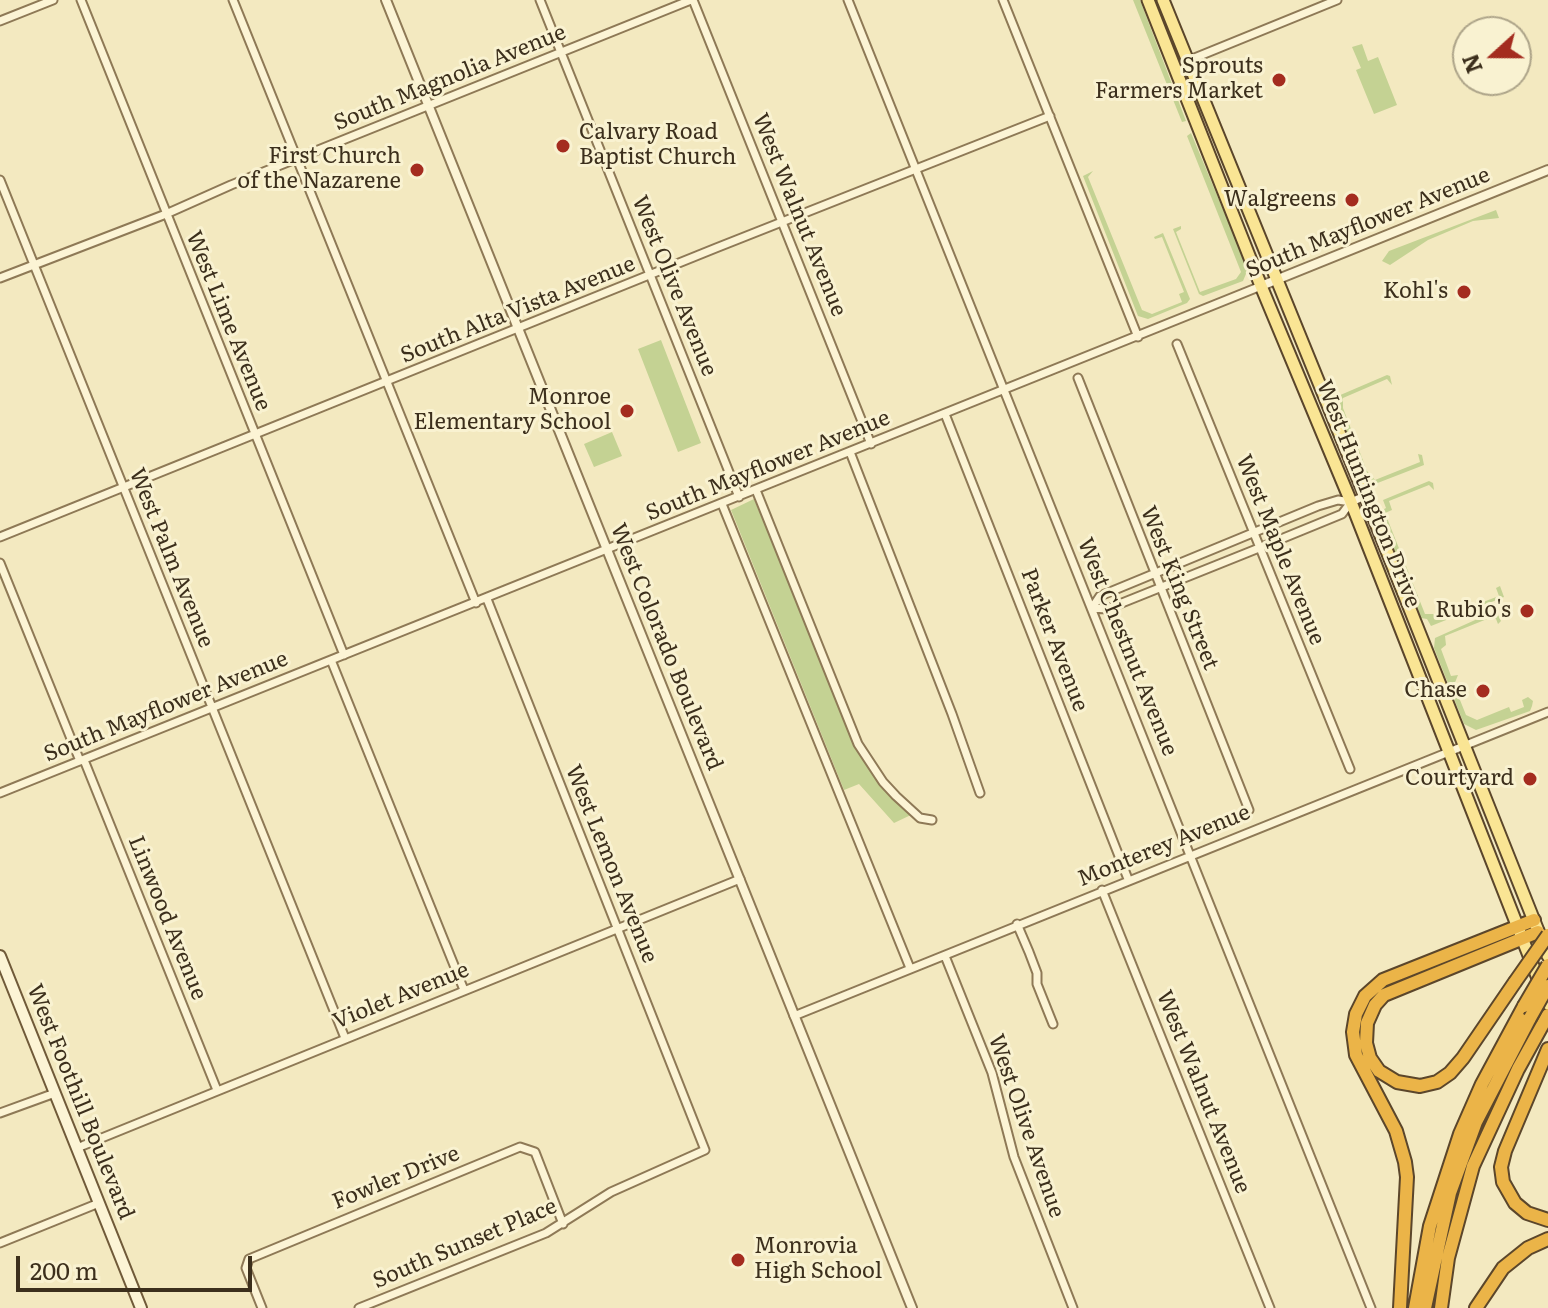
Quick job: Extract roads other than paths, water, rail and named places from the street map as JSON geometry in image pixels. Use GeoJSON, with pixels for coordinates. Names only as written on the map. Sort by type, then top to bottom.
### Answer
{"type":"FeatureCollection","features":[{"type":"Feature","properties":{"kind":"highway"},"geometry":{"type":"LineString","coordinates":[[1521,932],[1384,995],[1375,1005],[1367,1023],[1366,1043],[1370,1058],[1379,1071],[1397,1082],[1420,1086],[1437,1082],[1450,1073],[1515,982],[1540,929]]}},
{"type":"Feature","properties":{"kind":"highway"},"geometry":{"type":"LineString","coordinates":[[1400,1308],[1407,1177],[1405,1162],[1396,1131],[1355,1050],[1353,1032],[1356,1014],[1365,996],[1383,980],[1521,932],[1540,929]]}},
{"type":"Feature","properties":{"kind":"highway"},"geometry":{"type":"LineString","coordinates":[[1441,1308],[1448,1258],[1473,1166],[1531,1021],[1548,965]]}},
{"type":"Feature","properties":{"kind":"highway"},"geometry":{"type":"LineString","coordinates":[[1433,1308],[1441,1259],[1462,1178],[1480,1131],[1548,986]]}},
{"type":"Feature","properties":{"kind":"highway"},"geometry":{"type":"LineString","coordinates":[[1415,1308],[1430,1226],[1460,1134],[1482,1084],[1548,1002]]}},
{"type":"Feature","properties":{"kind":"highway"},"geometry":{"type":"LineString","coordinates":[[1425,1308],[1450,1193],[1481,1111],[1531,1021],[1548,1015]]}},
{"type":"Feature","properties":{"kind":"highway"},"geometry":{"type":"LineString","coordinates":[[1546,1052],[1501,1167],[1503,1182],[1515,1203],[1527,1213],[1548,1220]]}},
{"type":"Feature","properties":{"kind":"highway"},"geometry":{"type":"LineString","coordinates":[[1476,1308],[1503,1268],[1528,1248],[1548,1239]]}},
{"type":"Feature","properties":{"kind":"main road","name":"West Huntington Drive"},"geometry":{"type":"LineString","coordinates":[[1148,0],[1261,286],[1351,502],[1548,1002]]}},
{"type":"Feature","properties":{"kind":"main road","name":"West Huntington Drive"},"geometry":{"type":"LineString","coordinates":[[1163,0],[1540,929],[1548,956]]}},
{"type":"Feature","properties":{"kind":"main road"},"geometry":{"type":"LineString","coordinates":[[1156,19],[1165,29],[1176,55],[1187,61]]}},
{"type":"Feature","properties":{"kind":"main road"},"geometry":{"type":"LineString","coordinates":[[1189,101],[1201,114],[1212,142],[1221,144]]}},
{"type":"Feature","properties":{"kind":"main road","name":"West Foothill Boulevard"},"geometry":{"type":"LineString","coordinates":[[1,963],[141,1308]]}},
{"type":"Feature","properties":{"kind":"street"},"geometry":{"type":"LineString","coordinates":[[0,21],[53,0]]}},
{"type":"Feature","properties":{"kind":"street","name":"West Lime Avenue"},"geometry":{"type":"LineString","coordinates":[[81,0],[344,655]]}},
{"type":"Feature","properties":{"kind":"street"},"geometry":{"type":"LineString","coordinates":[[233,0],[476,603]]}},
{"type":"Feature","properties":{"kind":"street","name":"West Colorado Boulevard"},"geometry":{"type":"LineString","coordinates":[[386,0],[912,1308]]}},
{"type":"Feature","properties":{"kind":"street","name":"West Olive Avenue"},"geometry":{"type":"LineString","coordinates":[[540,0],[739,497]]}},
{"type":"Feature","properties":{"kind":"street","name":"South Magnolia Avenue"},"geometry":{"type":"LineString","coordinates":[[0,278],[166,214],[692,0]]}},
{"type":"Feature","properties":{"kind":"street","name":"West Walnut Avenue"},"geometry":{"type":"LineString","coordinates":[[692,0],[871,444]]}},
{"type":"Feature","properties":{"kind":"street","name":"West Chestnut Avenue"},"geometry":{"type":"LineString","coordinates":[[848,0],[1371,1308]]}},
{"type":"Feature","properties":{"kind":"street"},"geometry":{"type":"LineString","coordinates":[[1003,0],[1138,337]]}},
{"type":"Feature","properties":{"kind":"street"},"geometry":{"type":"LineString","coordinates":[[1187,61],[1337,0]]}},
{"type":"Feature","properties":{"kind":"street","name":"South Alta Vista Avenue"},"geometry":{"type":"LineString","coordinates":[[0,537],[1050,116]]}},
{"type":"Feature","properties":{"kind":"street","name":"South Mayflower Avenue"},"geometry":{"type":"LineString","coordinates":[[0,793],[1548,170]]}},
{"type":"Feature","properties":{"kind":"street","name":"West Palm Avenue"},"geometry":{"type":"LineString","coordinates":[[0,180],[345,1038]]}},
{"type":"Feature","properties":{"kind":"street","name":"West Maple Avenue"},"geometry":{"type":"LineString","coordinates":[[1177,344],[1350,769]]}},
{"type":"Feature","properties":{"kind":"street","name":"West King Street"},"geometry":{"type":"LineString","coordinates":[[1078,378],[1249,810]]}},
{"type":"Feature","properties":{"kind":"street","name":"Parker Avenue"},"geometry":{"type":"LineString","coordinates":[[945,414],[1128,879]]}},
{"type":"Feature","properties":{"kind":"street"},"geometry":{"type":"LineString","coordinates":[[850,452],[980,793]]}},
{"type":"Feature","properties":{"kind":"street"},"geometry":{"type":"LineString","coordinates":[[756,490],[858,744],[896,796],[920,818],[932,820]]}},
{"type":"Feature","properties":{"kind":"street"},"geometry":{"type":"LineString","coordinates":[[1351,502],[1338,500],[1318,506],[1100,596],[1092,608],[1107,609],[1342,514],[1351,502],[1365,496]]}},
{"type":"Feature","properties":{"kind":"street"},"geometry":{"type":"LineString","coordinates":[[722,504],[910,968]]}},
{"type":"Feature","properties":{"kind":"street","name":"Linwood Avenue"},"geometry":{"type":"LineString","coordinates":[[0,563],[217,1090]]}},
{"type":"Feature","properties":{"kind":"street","name":"West Lemon Avenue"},"geometry":{"type":"LineString","coordinates":[[487,599],[703,1142]]}},
{"type":"Feature","properties":{"kind":"street"},"geometry":{"type":"LineString","coordinates":[[331,660],[464,990]]}},
{"type":"Feature","properties":{"kind":"street","name":"Monterey Avenue"},"geometry":{"type":"LineString","coordinates":[[794,1016],[1548,712]]}},
{"type":"Feature","properties":{"kind":"street","name":"Violet Avenue"},"geometry":{"type":"LineString","coordinates":[[77,1148],[740,879]]}},
{"type":"Feature","properties":{"kind":"street","name":"West Walnut Avenue"},"geometry":{"type":"LineString","coordinates":[[1102,890],[1270,1308]]}},
{"type":"Feature","properties":{"kind":"street"},"geometry":{"type":"LineString","coordinates":[[1017,924],[1053,1024]]}},
{"type":"Feature","properties":{"kind":"street","name":"West Olive Avenue"},"geometry":{"type":"LineString","coordinates":[[945,956],[992,1073],[1014,1157],[1073,1308]]}},
{"type":"Feature","properties":{"kind":"street"},"geometry":{"type":"LineString","coordinates":[[0,1113],[55,1093]]}},
{"type":"Feature","properties":{"kind":"street","name":"South Sunset Place"},"geometry":{"type":"LineString","coordinates":[[359,1308],[546,1233],[611,1192],[700,1154],[705,1150],[703,1142]]}},
{"type":"Feature","properties":{"kind":"street","name":"Fowler Drive"},"geometry":{"type":"LineString","coordinates":[[262,1308],[246,1268],[249,1259],[520,1147],[535,1152],[563,1224]]}},
{"type":"Feature","properties":{"kind":"street"},"geometry":{"type":"LineString","coordinates":[[0,1243],[99,1203]]}},
{"type":"Feature","properties":{"kind":"place","name":"Sprouts Farmers Market"},"geometry":{"type":"Point","coordinates":[1279,80]}},
{"type":"Feature","properties":{"kind":"place","name":"Calvary Road Baptist Church"},"geometry":{"type":"Point","coordinates":[563,146]}},
{"type":"Feature","properties":{"kind":"place","name":"First Church of the Nazarene"},"geometry":{"type":"Point","coordinates":[417,170]}},
{"type":"Feature","properties":{"kind":"place","name":"Walgreens"},"geometry":{"type":"Point","coordinates":[1352,200]}},
{"type":"Feature","properties":{"kind":"place","name":"Kohl's"},"geometry":{"type":"Point","coordinates":[1464,292]}},
{"type":"Feature","properties":{"kind":"place","name":"Monroe Elementary School"},"geometry":{"type":"Point","coordinates":[627,411]}},
{"type":"Feature","properties":{"kind":"place","name":"Rubio's"},"geometry":{"type":"Point","coordinates":[1527,611]}},
{"type":"Feature","properties":{"kind":"place","name":"Chase"},"geometry":{"type":"Point","coordinates":[1483,691]}},
{"type":"Feature","properties":{"kind":"place","name":"Courtyard"},"geometry":{"type":"Point","coordinates":[1530,779]}},
{"type":"Feature","properties":{"kind":"place","name":"Monrovia High School"},"geometry":{"type":"Point","coordinates":[738,1260]}}]}
